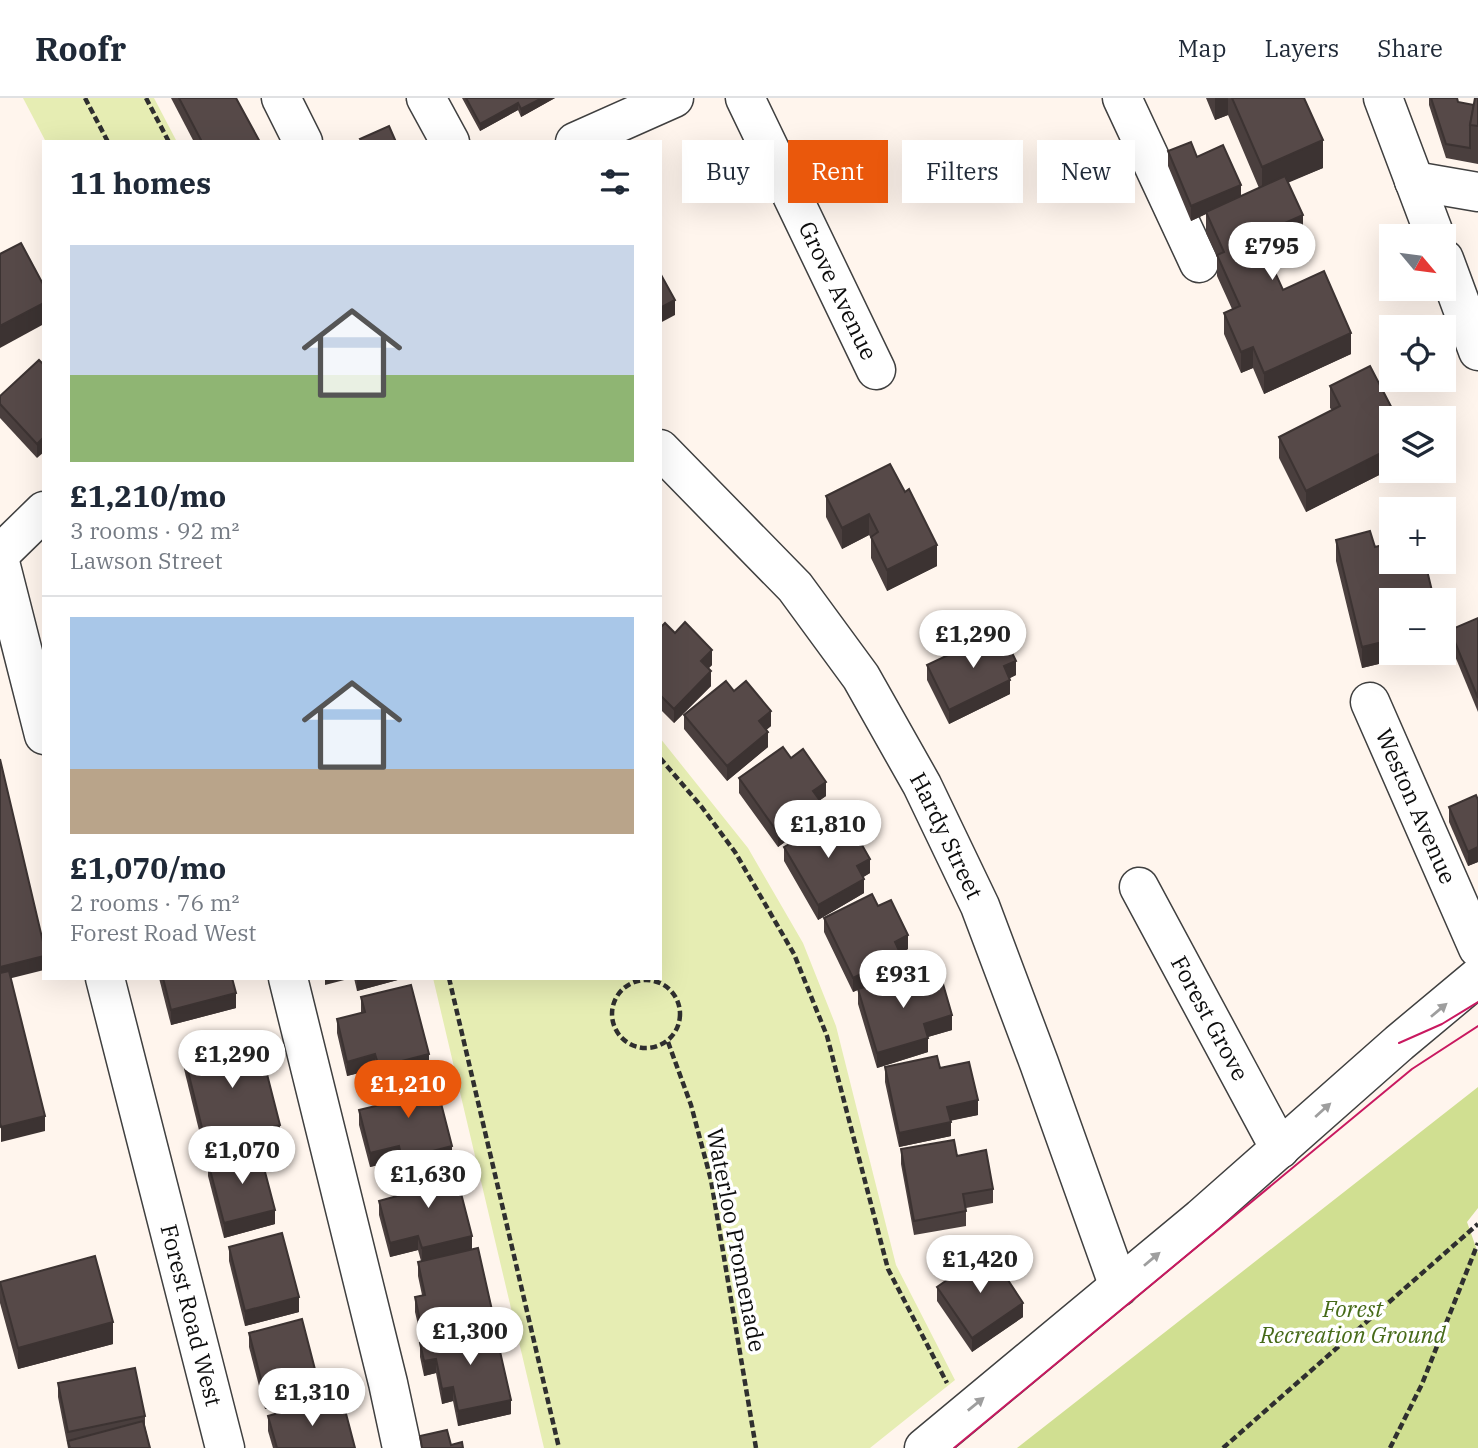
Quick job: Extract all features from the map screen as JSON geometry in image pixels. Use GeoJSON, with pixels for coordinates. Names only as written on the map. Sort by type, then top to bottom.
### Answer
{"type":"FeatureCollection","features":[{"type":"Feature","properties":{"kind":"street"},"geometry":{"type":"LineString","coordinates":[[281,98],[302,140]]}},
{"type":"Feature","properties":{"kind":"street"},"geometry":{"type":"LineString","coordinates":[[426,98],[449,140]]}},
{"type":"Feature","properties":{"kind":"street"},"geometry":{"type":"LineString","coordinates":[[580,140],[674,98]]}},
{"type":"Feature","properties":{"kind":"street","name":"Grove Avenue"},"geometry":{"type":"LineString","coordinates":[[745,98],[876,370]]}},
{"type":"Feature","properties":{"kind":"street"},"geometry":{"type":"LineString","coordinates":[[1122,98],[1199,263]]}},
{"type":"Feature","properties":{"kind":"street"},"geometry":{"type":"LineString","coordinates":[[1383,98],[1430,224]]}},
{"type":"Feature","properties":{"kind":"street"},"geometry":{"type":"LineString","coordinates":[[1414,181],[1478,192]]}},
{"type":"Feature","properties":{"kind":"street"},"geometry":{"type":"LineString","coordinates":[[1456,291],[1478,351]]}},
{"type":"Feature","properties":{"kind":"street","name":"Hardy Street"},"geometry":{"type":"LineString","coordinates":[[662,451],[795,587],[861,677],[922,785],[979,906],[1040,1063],[1119,1287]]}},
{"type":"Feature","properties":{"kind":"street"},"geometry":{"type":"LineString","coordinates":[[0,554],[42,513]]}},
{"type":"Feature","properties":{"kind":"street"},"geometry":{"type":"LineString","coordinates":[[0,562],[42,727]]}},
{"type":"Feature","properties":{"kind":"street","name":"Weston Avenue"},"geometry":{"type":"LineString","coordinates":[[1370,702],[1478,948]]}},
{"type":"Feature","properties":{"kind":"street","name":"Forest Grove"},"geometry":{"type":"LineString","coordinates":[[1139,887],[1280,1149]]}},
{"type":"Feature","properties":{"kind":"street"},"geometry":{"type":"LineString","coordinates":[[924,1448],[1119,1287],[1478,977]]}},
{"type":"Feature","properties":{"kind":"street","name":"Forest Road West"},"geometry":{"type":"LineString","coordinates":[[107,980],[225,1448]]}},
{"type":"Feature","properties":{"kind":"street"},"geometry":{"type":"LineString","coordinates":[[288,980],[402,1448]]}},
{"type":"Feature","properties":{"kind":"path"},"geometry":{"type":"LineString","coordinates":[[85,98],[107,140]]}},
{"type":"Feature","properties":{"kind":"path"},"geometry":{"type":"LineString","coordinates":[[146,98],[168,140]]}},
{"type":"Feature","properties":{"kind":"path"},"geometry":{"type":"LineString","coordinates":[[662,760],[735,852],[794,954],[827,1036],[888,1269],[963,1415]]}},
{"type":"Feature","properties":{"kind":"path"},"geometry":{"type":"LineString","coordinates":[[449,980],[559,1448]]}},
{"type":"Feature","properties":{"kind":"path"},"geometry":{"type":"LineString","coordinates":[[631,980],[617,994],[611,1012],[614,1030],[627,1044],[645,1049],[667,1042],[674,1035],[680,1020],[680,1005],[673,992],[661,982],[651,980]]}},
{"type":"Feature","properties":{"kind":"path","name":"Waterloo Promenade"},"geometry":{"type":"LineString","coordinates":[[667,1042],[691,1105],[711,1180],[756,1448]]}},
{"type":"Feature","properties":{"kind":"path"},"geometry":{"type":"LineString","coordinates":[[1223,1448],[1478,1224]]}},
{"type":"Feature","properties":{"kind":"path"},"geometry":{"type":"LineString","coordinates":[[1390,1448],[1422,1384],[1478,1243]]}},
{"type":"Feature","properties":{"kind":"green space"},"geometry":{"type":"Polygon","coordinates":[[[23,98],[154,98],[176,140],[45,140],[23,98]]]}},
{"type":"Feature","properties":{"kind":"green space"},"geometry":{"type":"Polygon","coordinates":[[[662,740],[748,848],[803,943],[836,1026],[896,1265],[955,1380],[870,1448],[544,1448],[433,980],[662,980],[662,740]]]}},
{"type":"Feature","properties":{"kind":"green space","name":"Forest Recreation Ground"},"geometry":{"type":"Polygon","coordinates":[[[1478,1087],[1478,1208],[1467,1222],[1478,1253],[1478,1448],[1017,1448],[1478,1087]]]}},
{"type":"Feature","properties":{"kind":"building"},"geometry":{"type":"Polygon","coordinates":[[[179,98],[236,98],[259,140],[201,140],[179,98]]]}},
{"type":"Feature","properties":{"kind":"building"},"geometry":{"type":"Polygon","coordinates":[[[466,98],[542,98],[521,109],[518,103],[480,124],[466,98]]]}},
{"type":"Feature","properties":{"kind":"building"},"geometry":{"type":"Polygon","coordinates":[[[1232,98],[1304,98],[1323,140],[1262,167],[1232,98]]]}},
{"type":"Feature","properties":{"kind":"building"},"geometry":{"type":"Polygon","coordinates":[[[1431,98],[1457,98],[1458,102],[1474,105],[1470,125],[1470,148],[1446,144],[1431,98]]]}},
{"type":"Feature","properties":{"kind":"building"},"geometry":{"type":"Polygon","coordinates":[[[1475,98],[1478,98],[1478,126],[1470,125],[1475,98]]]}},
{"type":"Feature","properties":{"kind":"building"},"geometry":{"type":"Polygon","coordinates":[[[389,126],[395,140],[361,140],[389,126]]]}},
{"type":"Feature","properties":{"kind":"building"},"geometry":{"type":"Polygon","coordinates":[[[1191,142],[1197,157],[1223,145],[1241,185],[1191,206],[1168,151],[1191,142]]]}},
{"type":"Feature","properties":{"kind":"building"},"geometry":{"type":"Polygon","coordinates":[[[1285,176],[1303,215],[1258,235],[1283,290],[1324,271],[1351,333],[1264,373],[1253,347],[1241,352],[1224,313],[1240,306],[1217,255],[1224,252],[1206,212],[1285,176]]]}},
{"type":"Feature","properties":{"kind":"building"},"geometry":{"type":"Polygon","coordinates":[[[21,243],[42,282],[42,304],[0,326],[0,254],[21,243]]]}},
{"type":"Feature","properties":{"kind":"building"},"geometry":{"type":"Polygon","coordinates":[[[662,277],[675,300],[662,307],[662,277]]]}},
{"type":"Feature","properties":{"kind":"building"},"geometry":{"type":"Polygon","coordinates":[[[39,360],[42,363],[42,439],[37,444],[0,404],[0,396],[39,360]]]}},
{"type":"Feature","properties":{"kind":"building"},"geometry":{"type":"Polygon","coordinates":[[[1370,366],[1379,383],[1379,392],[1384,392],[1391,406],[1379,406],[1379,454],[1306,491],[1279,437],[1340,406],[1330,386],[1370,366]]]}},
{"type":"Feature","properties":{"kind":"building"},"geometry":{"type":"Polygon","coordinates":[[[890,464],[905,492],[909,489],[937,545],[887,570],[871,537],[878,532],[869,514],[842,528],[826,496],[890,464]]]}},
{"type":"Feature","properties":{"kind":"building"},"geometry":{"type":"Polygon","coordinates":[[[1370,531],[1375,547],[1379,546],[1379,574],[1428,574],[1431,588],[1379,588],[1379,643],[1362,647],[1336,540],[1370,531]]]}},
{"type":"Feature","properties":{"kind":"building"},"geometry":{"type":"Polygon","coordinates":[[[1478,618],[1478,698],[1456,645],[1456,627],[1478,618]]]}},
{"type":"Feature","properties":{"kind":"building"},"geometry":{"type":"Polygon","coordinates":[[[685,622],[712,650],[701,661],[711,671],[674,709],[662,697],[662,626],[665,623],[675,633],[685,622]]]}},
{"type":"Feature","properties":{"kind":"building"},"geometry":{"type":"Polygon","coordinates":[[[1001,630],[1016,661],[1004,666],[1010,680],[949,710],[927,665],[1001,630]]]}},
{"type":"Feature","properties":{"kind":"building"},"geometry":{"type":"Polygon","coordinates":[[[726,681],[734,691],[746,681],[771,711],[759,721],[768,732],[727,766],[684,715],[726,681]]]}},
{"type":"Feature","properties":{"kind":"building"},"geometry":{"type":"Polygon","coordinates":[[[783,747],[791,758],[803,749],[826,782],[813,791],[821,802],[778,833],[739,778],[783,747]]]}},
{"type":"Feature","properties":{"kind":"building"},"geometry":{"type":"Polygon","coordinates":[[[0,759],[42,938],[42,956],[0,967],[0,759]]]}},
{"type":"Feature","properties":{"kind":"building"},"geometry":{"type":"Polygon","coordinates":[[[1476,795],[1478,847],[1468,852],[1449,807],[1476,795]]]}},
{"type":"Feature","properties":{"kind":"building"},"geometry":{"type":"Polygon","coordinates":[[[831,820],[838,832],[850,824],[870,859],[857,866],[864,879],[818,905],[784,847],[831,820]]]}},
{"type":"Feature","properties":{"kind":"building"},"geometry":{"type":"Polygon","coordinates":[[[872,894],[878,906],[891,900],[908,935],[895,942],[901,955],[853,978],[824,918],[872,894]]]}},
{"type":"Feature","properties":{"kind":"building"},"geometry":{"type":"Polygon","coordinates":[[[9,971],[45,1116],[1,1127],[0,973],[9,971]]]}},
{"type":"Feature","properties":{"kind":"building"},"geometry":{"type":"Polygon","coordinates":[[[909,973],[913,986],[941,977],[952,1015],[924,1024],[928,1038],[877,1053],[858,989],[909,973]]]}},
{"type":"Feature","properties":{"kind":"building"},"geometry":{"type":"Polygon","coordinates":[[[164,980],[233,980],[236,993],[171,1010],[164,980]]]}},
{"type":"Feature","properties":{"kind":"building"},"geometry":{"type":"Polygon","coordinates":[[[411,985],[429,1054],[379,1067],[375,1054],[347,1062],[337,1019],[365,1012],[361,997],[411,985]]]}},
{"type":"Feature","properties":{"kind":"building"},"geometry":{"type":"Polygon","coordinates":[[[257,1035],[280,1125],[206,1144],[184,1055],[257,1035]]]}},
{"type":"Feature","properties":{"kind":"building"},"geometry":{"type":"Polygon","coordinates":[[[937,1056],[940,1068],[969,1062],[978,1100],[947,1107],[951,1122],[899,1133],[885,1067],[937,1056]]]}},
{"type":"Feature","properties":{"kind":"building"},"geometry":{"type":"Polygon","coordinates":[[[434,1076],[452,1146],[402,1159],[399,1146],[370,1153],[359,1110],[388,1103],[384,1089],[434,1076]]]}},
{"type":"Feature","properties":{"kind":"building"},"geometry":{"type":"Polygon","coordinates":[[[954,1140],[957,1156],[986,1150],[993,1189],[963,1194],[966,1211],[914,1221],[901,1149],[954,1140]]]}},
{"type":"Feature","properties":{"kind":"building"},"geometry":{"type":"Polygon","coordinates":[[[259,1149],[275,1210],[224,1223],[208,1162],[259,1149]]]}},
{"type":"Feature","properties":{"kind":"building"},"geometry":{"type":"Polygon","coordinates":[[[454,1166],[472,1236],[422,1248],[418,1236],[390,1243],[379,1201],[408,1193],[404,1178],[454,1166]]]}},
{"type":"Feature","properties":{"kind":"building"},"geometry":{"type":"Polygon","coordinates":[[[282,1233],[299,1297],[245,1311],[229,1247],[282,1233]]]}},
{"type":"Feature","properties":{"kind":"building"},"geometry":{"type":"Polygon","coordinates":[[[478,1248],[494,1319],[423,1335],[415,1297],[425,1295],[418,1262],[478,1248]]]}},
{"type":"Feature","properties":{"kind":"building"},"geometry":{"type":"Polygon","coordinates":[[[989,1251],[1023,1303],[972,1338],[937,1287],[989,1251]]]}},
{"type":"Feature","properties":{"kind":"building"},"geometry":{"type":"Polygon","coordinates":[[[95,1256],[113,1322],[18,1348],[0,1282],[95,1256]]]}},
{"type":"Feature","properties":{"kind":"building"},"geometry":{"type":"Polygon","coordinates":[[[302,1319],[318,1381],[265,1395],[249,1333],[302,1319]]]}},
{"type":"Feature","properties":{"kind":"building"},"geometry":{"type":"Polygon","coordinates":[[[494,1325],[511,1400],[458,1411],[453,1387],[442,1389],[436,1359],[424,1361],[420,1343],[494,1325]]]}},
{"type":"Feature","properties":{"kind":"building"},"geometry":{"type":"Polygon","coordinates":[[[135,1368],[145,1416],[68,1432],[58,1383],[135,1368]]]}},
{"type":"Feature","properties":{"kind":"building"},"geometry":{"type":"Polygon","coordinates":[[[324,1400],[327,1411],[344,1406],[355,1448],[277,1448],[268,1416],[324,1400]]]}},
{"type":"Feature","properties":{"kind":"building"},"geometry":{"type":"Polygon","coordinates":[[[143,1421],[150,1448],[70,1448],[68,1441],[143,1421]]]}},
{"type":"Feature","properties":{"kind":"building"},"geometry":{"type":"Polygon","coordinates":[[[447,1430],[451,1445],[462,1442],[463,1448],[422,1448],[420,1436],[447,1430]]]}},
{"type":"Feature","properties":{"kind":"tram line"},"geometry":{"type":"LineString","coordinates":[[1399,1043],[1442,1024],[1478,1002]]}},
{"type":"Feature","properties":{"kind":"tram line"},"geometry":{"type":"LineString","coordinates":[[954,1448],[1412,1069],[1478,1026]]}}]}
